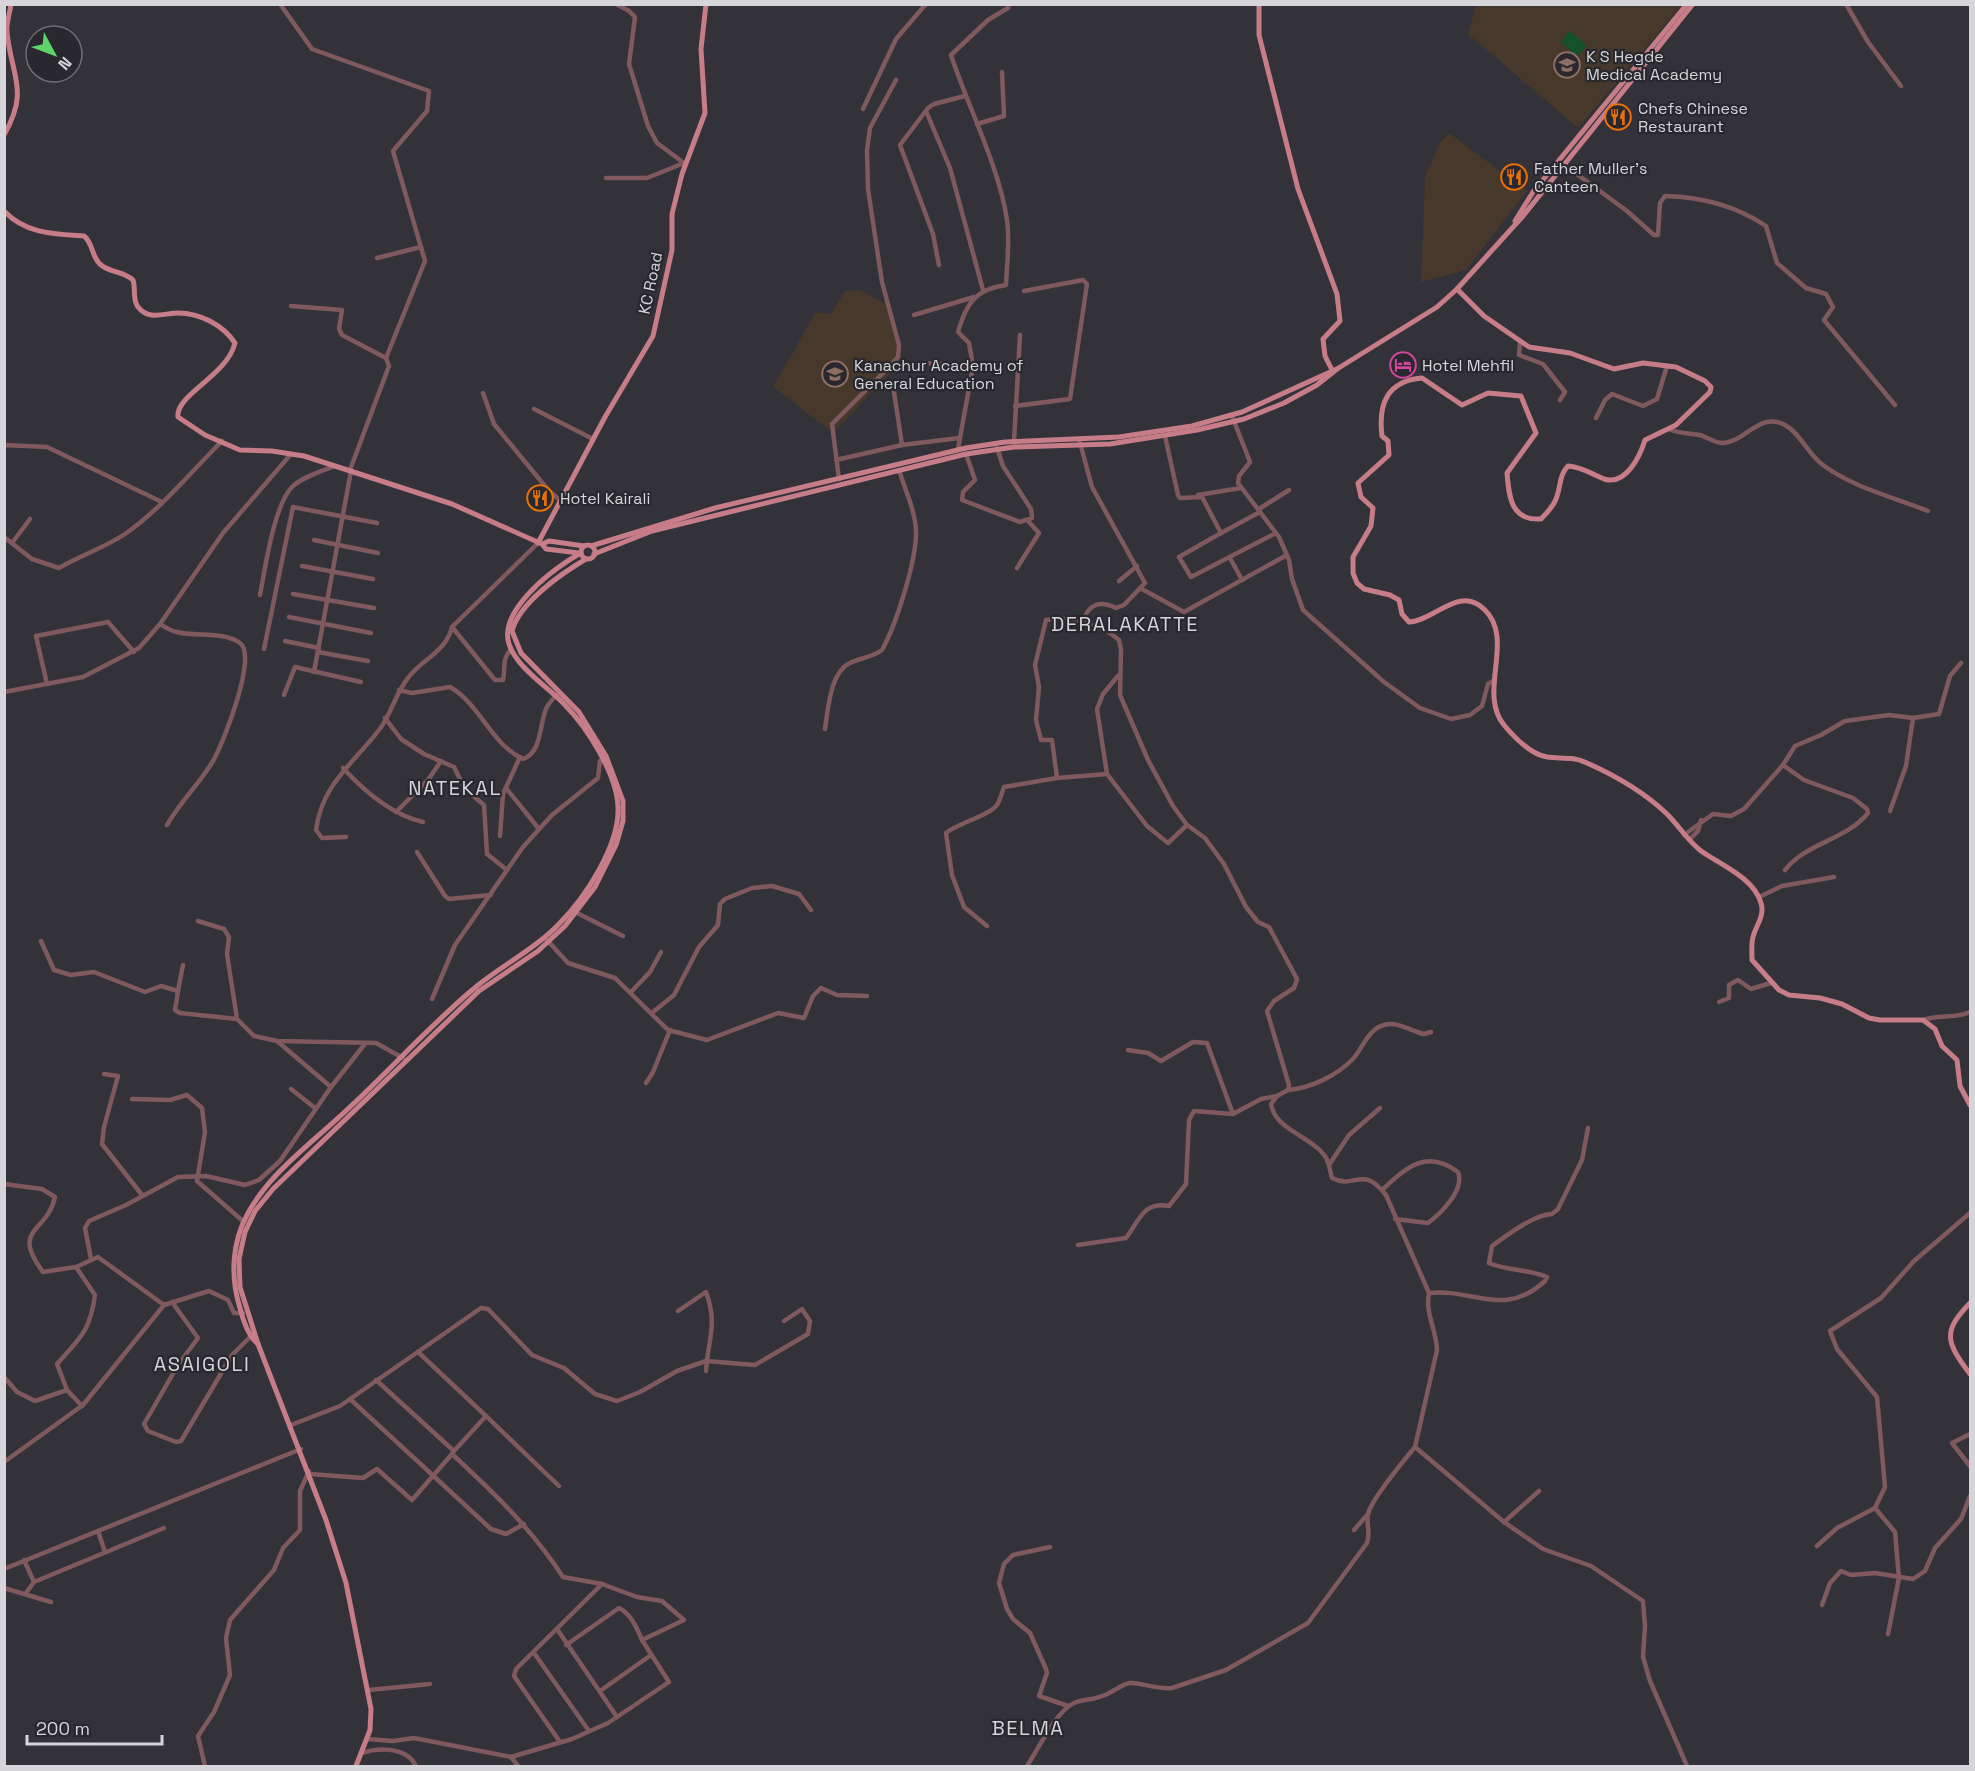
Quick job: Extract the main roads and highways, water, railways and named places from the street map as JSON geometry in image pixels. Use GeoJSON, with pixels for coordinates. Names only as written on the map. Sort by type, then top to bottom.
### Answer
{"type":"FeatureCollection","features":[{"type":"Feature","properties":{"kind":"main road"},"geometry":{"type":"LineString","coordinates":[[4,135],[14,117],[19,90],[6,29],[11,4]]}},
{"type":"Feature","properties":{"kind":"main road","name":"KC Road"},"geometry":{"type":"LineString","coordinates":[[540,543],[593,439],[652,336],[672,250],[672,214],[684,163],[705,113],[701,70],[706,4]]}},
{"type":"Feature","properties":{"kind":"main road"},"geometry":{"type":"LineString","coordinates":[[1260,4],[1259,35],[1298,189],[1337,294],[1340,321],[1323,339],[1324,356],[1334,370]]}},
{"type":"Feature","properties":{"kind":"main road"},"geometry":{"type":"LineString","coordinates":[[258,1344],[251,1336],[244,1312],[239,1258],[245,1232],[255,1211],[278,1183],[474,988],[546,940],[577,913],[604,872],[623,821],[621,790],[604,757],[558,694],[521,653],[512,631],[522,611],[535,598],[564,573],[594,554],[652,531],[782,496],[943,456],[997,448],[1164,436],[1233,419],[1284,403],[1430,312],[1457,289],[1563,164],[1687,4]]}},
{"type":"Feature","properties":{"kind":"main road"},"geometry":{"type":"LineString","coordinates":[[1515,222],[1518,212],[1533,192],[1693,4]]}},
{"type":"Feature","properties":{"kind":"main road"},"geometry":{"type":"LineString","coordinates":[[4,211],[22,226],[37,231],[84,236],[90,243],[92,253],[99,263],[126,274],[133,280],[134,296],[143,312],[150,316],[178,313],[203,318],[231,337],[235,343],[232,355],[213,378],[181,401],[177,409],[178,417],[188,425],[240,450],[291,454],[452,504],[499,523],[540,543],[546,549],[581,553],[586,559]]}},
{"type":"Feature","properties":{"kind":"main road"},"geometry":{"type":"LineString","coordinates":[[1457,289],[1484,316],[1529,346],[1570,354],[1614,369],[1643,363],[1667,366],[1705,381],[1711,387],[1707,398],[1669,429],[1645,440],[1633,465],[1620,477],[1607,480],[1588,469],[1568,466],[1562,472],[1557,498],[1550,509],[1541,519],[1526,519],[1514,506],[1507,473],[1536,433],[1521,396],[1488,393],[1462,405],[1422,378],[1404,380],[1385,398],[1381,427],[1382,436],[1388,441],[1389,455],[1358,483],[1361,497],[1373,508],[1374,516],[1353,557],[1353,573],[1357,583],[1364,589],[1380,591],[1399,600],[1402,614],[1409,622],[1421,620],[1452,602],[1463,601],[1483,607],[1497,628],[1492,706],[1503,724],[1532,750],[1549,757],[1574,758],[1605,773],[1657,805],[1689,840],[1751,885],[1759,897],[1763,911],[1753,937],[1752,960],[1779,990],[1789,995],[1820,998],[1842,1004],[1869,1018],[1923,1020],[1935,1029],[1942,1046],[1957,1060],[1960,1086],[1971,1105]]}},
{"type":"Feature","properties":{"kind":"main road"},"geometry":{"type":"LineString","coordinates":[[540,543],[549,541],[588,546],[674,520],[782,496],[839,479],[899,470],[958,449],[1014,441],[1079,442],[1233,419]]}},
{"type":"Feature","properties":{"kind":"main road"},"geometry":{"type":"LineString","coordinates":[[558,694],[511,649],[507,635],[512,615],[529,595],[588,546]]}},
{"type":"Feature","properties":{"kind":"main road"},"geometry":{"type":"LineString","coordinates":[[588,546],[594,554]]}},
{"type":"Feature","properties":{"kind":"main road"},"geometry":{"type":"LineString","coordinates":[[560,550],[565,556],[565,563]]}},
{"type":"Feature","properties":{"kind":"main road"},"geometry":{"type":"LineString","coordinates":[[546,940],[585,892],[605,855],[617,825],[617,795],[604,757]]}},
{"type":"Feature","properties":{"kind":"main road"},"geometry":{"type":"LineString","coordinates":[[356,1767],[367,1739],[371,1710],[369,1690],[346,1583],[301,1449],[235,1289],[234,1260],[244,1222],[260,1195],[405,1059]]}},
{"type":"Feature","properties":{"kind":"main road"},"geometry":{"type":"LineString","coordinates":[[1971,1303],[1951,1324],[1950,1333],[1953,1345],[1971,1374]]}},
{"type":"Feature","properties":{"kind":"place","name":"K S Hegde Medical Academy"},"geometry":{"type":"Point","coordinates":[1567,65]}},
{"type":"Feature","properties":{"kind":"place","name":"Chefs Chinese Restaurant"},"geometry":{"type":"Point","coordinates":[1618,117]}},
{"type":"Feature","properties":{"kind":"place","name":"Father Muller's Canteen"},"geometry":{"type":"Point","coordinates":[1514,177]}},
{"type":"Feature","properties":{"kind":"place","name":"Hotel Mehfil"},"geometry":{"type":"Point","coordinates":[1403,365]}},
{"type":"Feature","properties":{"kind":"place","name":"Kanachur Academy of General Education"},"geometry":{"type":"Point","coordinates":[835,374]}},
{"type":"Feature","properties":{"kind":"place","name":"Hotel Kairali"},"geometry":{"type":"Point","coordinates":[540,498]}},
{"type":"Feature","properties":{"kind":"district","name":"DERALAKATTE"},"geometry":{"type":"Point","coordinates":[1125,624]}},
{"type":"Feature","properties":{"kind":"district","name":"NATEKAL"},"geometry":{"type":"Point","coordinates":[455,788]}},
{"type":"Feature","properties":{"kind":"district","name":"ASAIGOLI"},"geometry":{"type":"Point","coordinates":[202,1364]}},
{"type":"Feature","properties":{"kind":"district","name":"BELMA"},"geometry":{"type":"Point","coordinates":[1028,1728]}}]}
